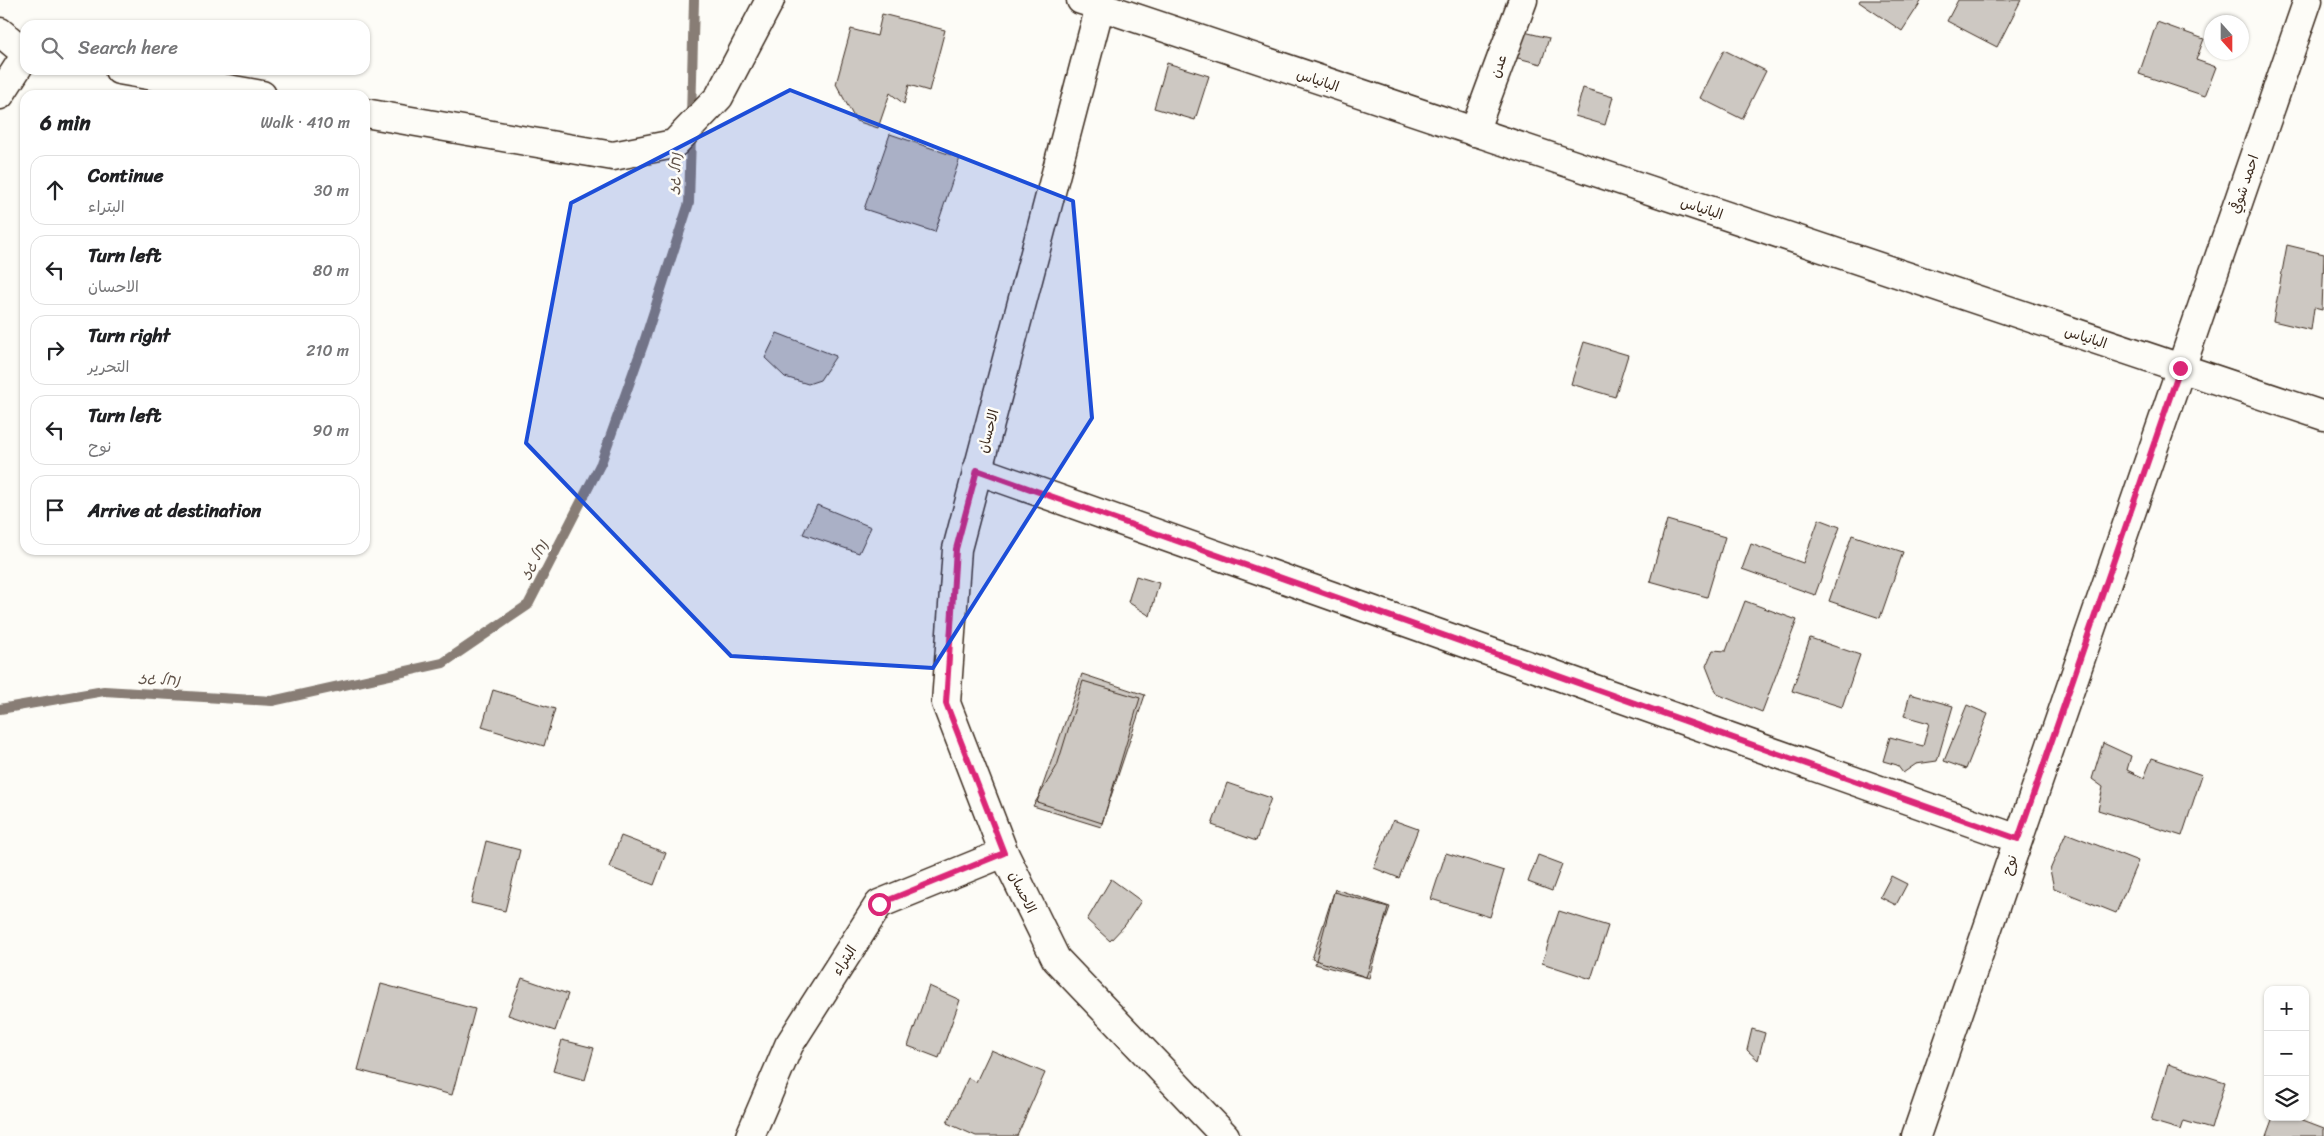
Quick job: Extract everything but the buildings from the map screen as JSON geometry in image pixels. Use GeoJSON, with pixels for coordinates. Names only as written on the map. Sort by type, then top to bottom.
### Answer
{"type":"FeatureCollection","features":[{"type":"Feature","properties":{"kind":"street"},"geometry":{"type":"LineString","coordinates":[[370,114],[613,156],[674,144],[718,97],[770,0]]}},
{"type":"Feature","properties":{"kind":"street","name":"عدن"},"geometry":{"type":"LineString","coordinates":[[1474,132],[1523,0]]}},
{"type":"Feature","properties":{"kind":"street","name":"احمد شوقي"},"geometry":{"type":"LineString","coordinates":[[2180,368],[2308,0]]}},
{"type":"Feature","properties":{"kind":"street","name":"البانياس"},"geometry":{"type":"LineString","coordinates":[[1090,3],[2324,416]]}},
{"type":"Feature","properties":{"kind":"street","name":"الاحسان"},"geometry":{"type":"LineString","coordinates":[[1090,3],[977,470],[956,549],[946,703],[1004,853],[1056,959],[1225,1136]]}},
{"type":"Feature","properties":{"kind":"street"},"geometry":{"type":"LineString","coordinates":[[0,32],[20,50]]}},
{"type":"Feature","properties":{"kind":"street"},"geometry":{"type":"LineString","coordinates":[[0,95],[20,62]]}},
{"type":"Feature","properties":{"kind":"street"},"geometry":{"type":"LineString","coordinates":[[148,75],[234,90]]}},
{"type":"Feature","properties":{"kind":"street","name":"نوح"},"geometry":{"type":"LineString","coordinates":[[1916,1136],[2180,368]]}},
{"type":"Feature","properties":{"kind":"street"},"geometry":{"type":"LineString","coordinates":[[977,470],[2018,839]]}},
{"type":"Feature","properties":{"kind":"street","name":"البتراء"},"geometry":{"type":"LineString","coordinates":[[750,1136],[789,1045],[879,904],[1004,853]]}},
{"type":"Feature","properties":{"kind":"highlighted area"},"geometry":{"type":"Polygon","coordinates":[[[790,90],[1073,201],[1092,418],[933,668],[731,656],[526,443],[571,203],[790,90]]]}},
{"type":"Feature","properties":{"kind":"waterway","name":"נחל גז"},"geometry":{"type":"LineString","coordinates":[[691,118],[694,0]]}},
{"type":"Feature","properties":{"kind":"waterway","name":"נחל גז"},"geometry":{"type":"LineString","coordinates":[[0,709],[104,691],[272,701],[443,663],[528,605],[601,463],[644,342],[689,203],[691,135]]}},
{"type":"Feature","properties":{"kind":"route"},"geometry":{"type":"LineString","coordinates":[[879,904],[1004,853],[946,703],[956,549],[977,470],[2018,839],[2180,368]]}}]}
